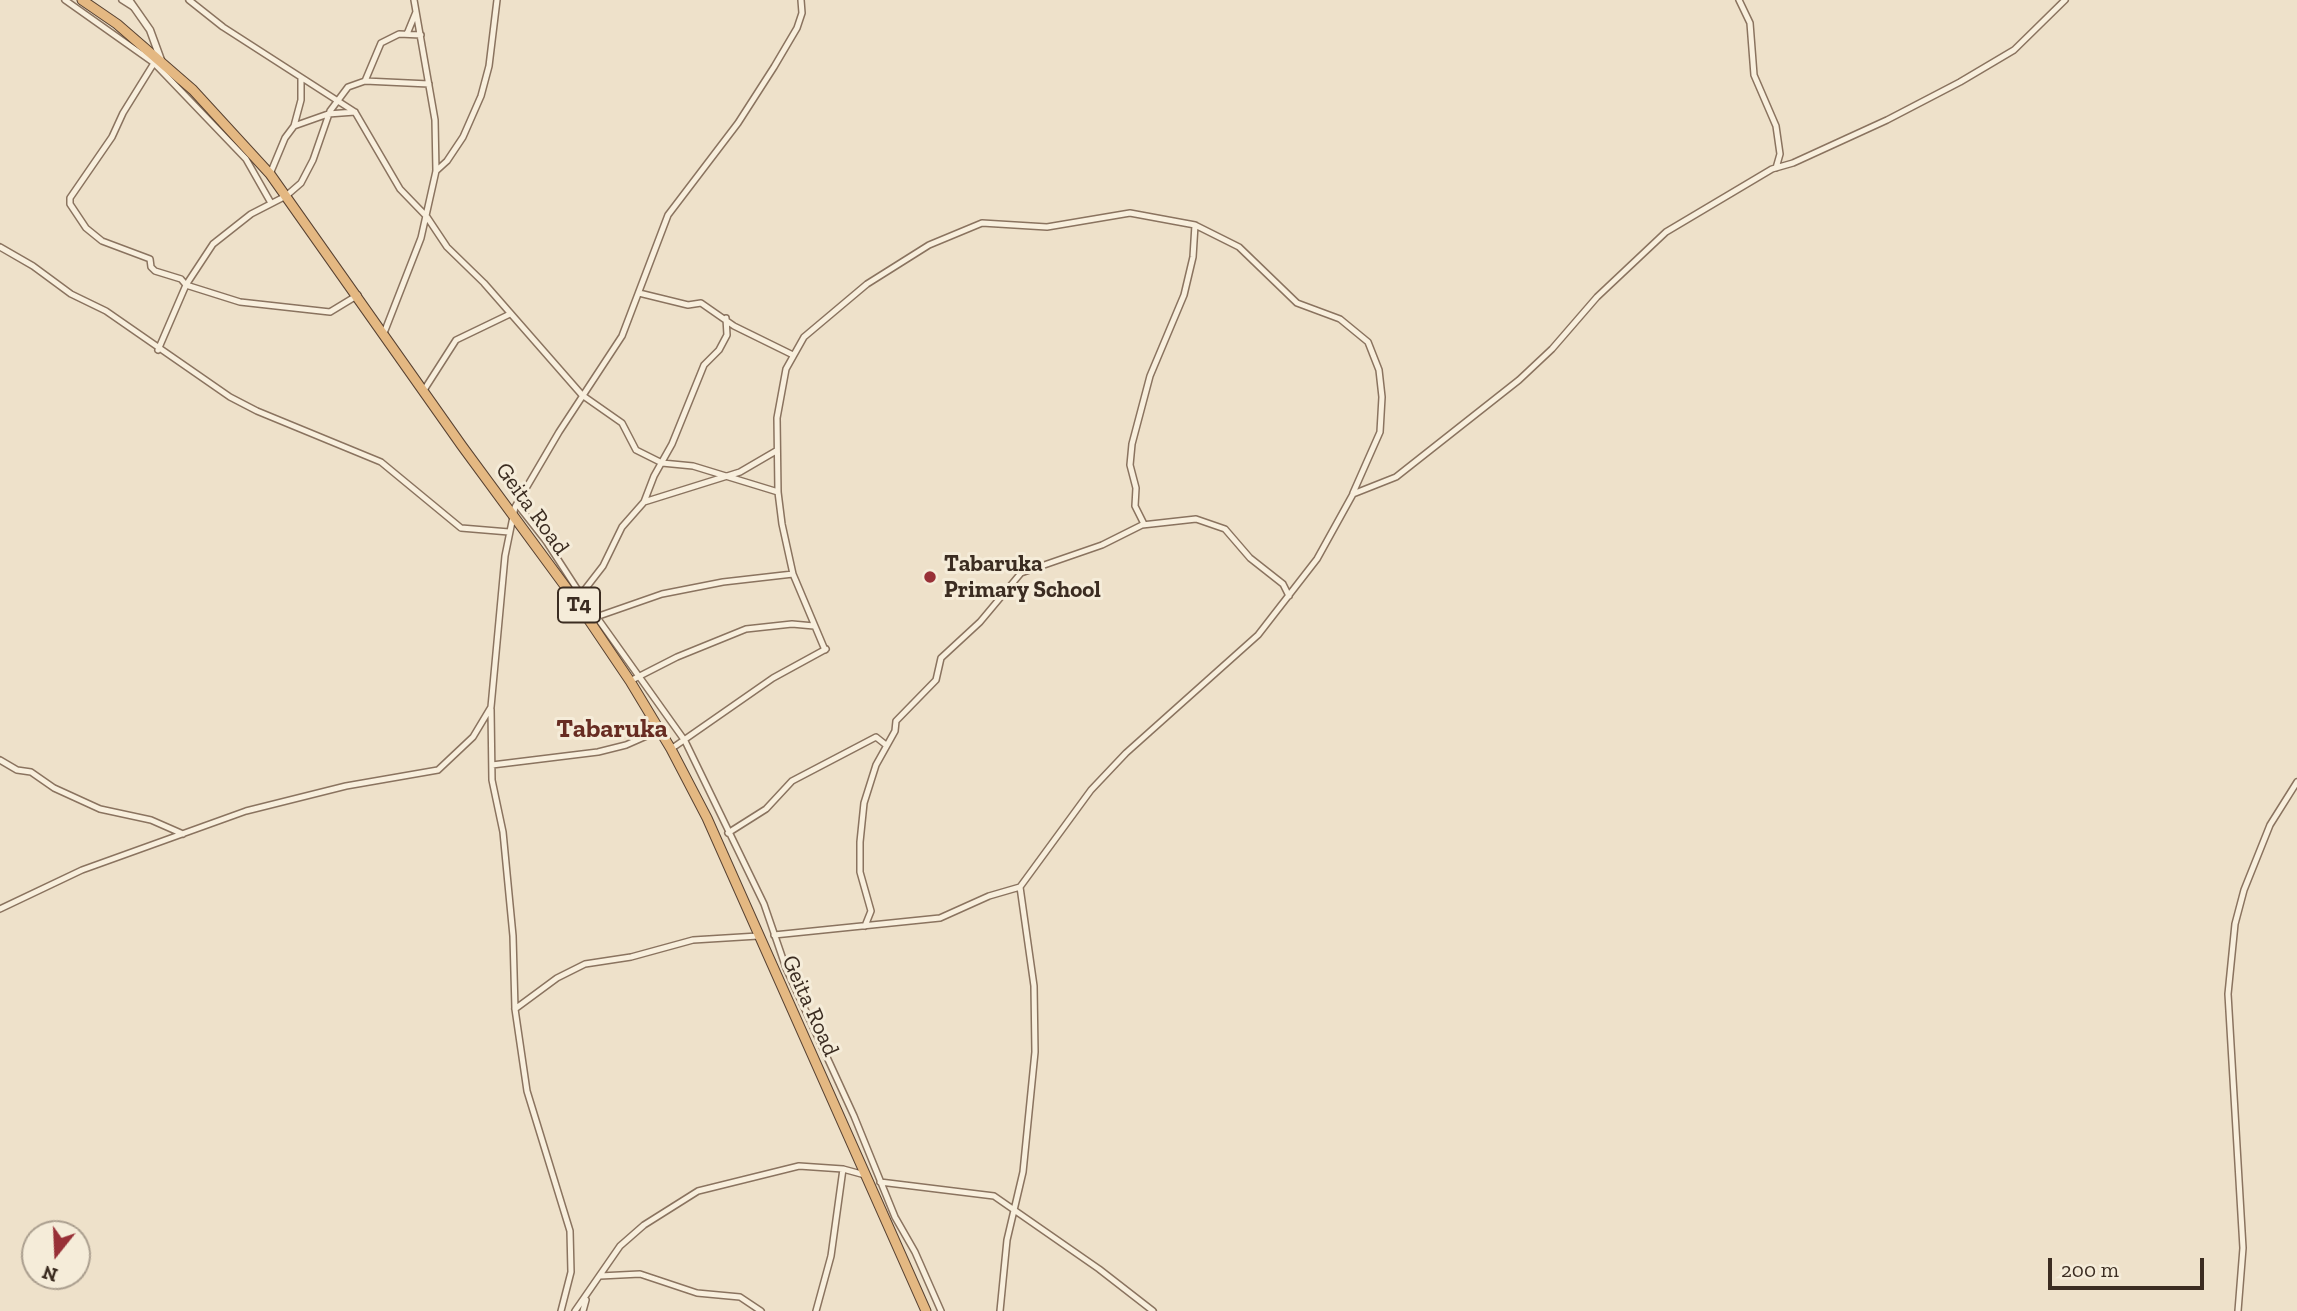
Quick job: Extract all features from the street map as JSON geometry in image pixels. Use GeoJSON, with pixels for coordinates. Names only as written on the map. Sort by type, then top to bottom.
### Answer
{"type":"FeatureCollection","features":[{"type":"Feature","properties":{"kind":"highway","name":"Geita Road"},"geometry":{"type":"LineString","coordinates":[[82,0],[158,61],[225,121],[270,174],[512,515],[593,618],[671,749],[707,818],[926,1311]]}},
{"type":"Feature","properties":{"kind":"street"},"geometry":{"type":"LineString","coordinates":[[65,0],[158,61],[246,159],[271,203]]}},
{"type":"Feature","properties":{"kind":"street"},"geometry":{"type":"LineString","coordinates":[[122,0],[136,9]]}},
{"type":"Feature","properties":{"kind":"street"},"geometry":{"type":"LineString","coordinates":[[129,0],[150,30],[158,61],[73,193],[70,204],[92,234],[148,258],[152,269],[181,279],[186,285],[240,302],[330,312],[358,295]]}},
{"type":"Feature","properties":{"kind":"street"},"geometry":{"type":"LineString","coordinates":[[189,0],[223,27],[355,111],[400,188],[428,217],[447,247],[582,395],[622,423],[636,450],[662,463],[692,466],[778,492]]}},
{"type":"Feature","properties":{"kind":"street"},"geometry":{"type":"LineString","coordinates":[[384,333],[406,282],[428,217],[436,171],[437,132],[414,0]]}},
{"type":"Feature","properties":{"kind":"street"},"geometry":{"type":"LineString","coordinates":[[436,171],[447,161],[463,137],[481,96],[489,66],[497,0]]}},
{"type":"Feature","properties":{"kind":"street"},"geometry":{"type":"LineString","coordinates":[[561,1311],[571,1272],[569,1223],[532,1114],[515,1009],[513,936],[503,832],[492,765],[491,707],[512,515],[582,395],[622,336],[668,215],[733,130],[774,68],[797,28],[801,0]]}},
{"type":"Feature","properties":{"kind":"street"},"geometry":{"type":"LineString","coordinates":[[1739,0],[1750,23],[1754,75],[1776,125],[1780,154],[1776,168]]}},
{"type":"Feature","properties":{"kind":"street"},"geometry":{"type":"LineString","coordinates":[[1353,494],[1396,477],[1519,380],[1552,349],[1597,297],[1666,232],[1776,168],[1793,163],[1887,120],[1961,82],[2014,50],[2065,0]]}},
{"type":"Feature","properties":{"kind":"street"},"geometry":{"type":"LineString","coordinates":[[407,34],[416,12]]}},
{"type":"Feature","properties":{"kind":"street"},"geometry":{"type":"LineString","coordinates":[[365,81],[381,43],[394,35],[421,35]]}},
{"type":"Feature","properties":{"kind":"street"},"geometry":{"type":"LineString","coordinates":[[270,174],[285,138],[294,126],[300,100],[301,79]]}},
{"type":"Feature","properties":{"kind":"street"},"geometry":{"type":"LineString","coordinates":[[158,350],[186,285],[213,244],[251,214],[296,188],[308,170],[328,114],[336,100],[348,88],[365,81],[429,84]]}},
{"type":"Feature","properties":{"kind":"street"},"geometry":{"type":"LineString","coordinates":[[294,126],[328,114],[355,111]]}},
{"type":"Feature","properties":{"kind":"street"},"geometry":{"type":"LineString","coordinates":[[671,749],[745,697],[825,649],[793,574],[778,492],[776,451],[780,394],[793,355],[804,337],[876,278],[929,245],[982,223],[1048,228],[1130,213],[1195,225],[1239,247],[1297,303],[1337,317],[1368,342],[1380,374],[1383,419],[1378,440],[1353,494],[1317,559],[1250,643],[1136,744],[1091,790],[1020,887],[989,896],[940,918],[774,935]]}},
{"type":"Feature","properties":{"kind":"street"},"geometry":{"type":"LineString","coordinates":[[1144,524],[1135,506],[1136,488],[1130,465],[1132,444],[1150,376],[1184,295],[1193,257],[1195,225]]}},
{"type":"Feature","properties":{"kind":"street"},"geometry":{"type":"LineString","coordinates":[[0,247],[33,266],[71,294],[99,307],[158,350],[257,411],[381,462],[461,528],[509,532]]}},
{"type":"Feature","properties":{"kind":"street"},"geometry":{"type":"LineString","coordinates":[[639,293],[688,305],[698,303],[726,317],[734,326],[793,355]]}},
{"type":"Feature","properties":{"kind":"street"},"geometry":{"type":"LineString","coordinates":[[424,390],[456,340],[509,314]]}},
{"type":"Feature","properties":{"kind":"street"},"geometry":{"type":"LineString","coordinates":[[517,504],[546,541],[578,598],[603,565],[622,527],[644,502],[704,365],[719,349],[727,335],[726,317]]}},
{"type":"Feature","properties":{"kind":"street"},"geometry":{"type":"LineString","coordinates":[[644,502],[752,467],[776,451]]}},
{"type":"Feature","properties":{"kind":"street"},"geometry":{"type":"LineString","coordinates":[[865,926],[871,911],[859,863],[863,813],[876,765],[893,735],[897,721],[936,680],[941,658],[980,622],[1021,573],[1102,545],[1144,524],[1196,519],[1225,529],[1250,558],[1283,584],[1289,596]]}},
{"type":"Feature","properties":{"kind":"street"},"geometry":{"type":"LineString","coordinates":[[793,574],[723,582],[662,594],[593,618],[641,676],[685,741],[764,904],[774,935],[880,1182],[942,1311]]}},
{"type":"Feature","properties":{"kind":"street"},"geometry":{"type":"LineString","coordinates":[[630,681],[677,657],[747,629],[792,624],[814,626]]}},
{"type":"Feature","properties":{"kind":"street"},"geometry":{"type":"LineString","coordinates":[[0,909],[82,870],[270,804],[438,770],[473,737],[491,707]]}},
{"type":"Feature","properties":{"kind":"street"},"geometry":{"type":"LineString","coordinates":[[492,765],[598,752],[626,745],[660,730]]}},
{"type":"Feature","properties":{"kind":"street"},"geometry":{"type":"LineString","coordinates":[[728,834],[766,809],[792,781],[876,737],[886,745]]}},
{"type":"Feature","properties":{"kind":"street"},"geometry":{"type":"LineString","coordinates":[[0,760],[17,770],[31,772],[54,788],[100,809],[151,820],[183,834]]}},
{"type":"Feature","properties":{"kind":"street"},"geometry":{"type":"LineString","coordinates":[[2238,1311],[2243,1248],[2228,994],[2233,939],[2240,901],[2264,837],[2297,782]]}},
{"type":"Feature","properties":{"kind":"street"},"geometry":{"type":"LineString","coordinates":[[1000,1311],[1005,1248],[1024,1164],[1035,1052],[1034,986],[1020,887]]}},
{"type":"Feature","properties":{"kind":"street"},"geometry":{"type":"LineString","coordinates":[[515,1009],[557,978],[585,964],[631,957],[693,940],[758,936]]}},
{"type":"Feature","properties":{"kind":"street"},"geometry":{"type":"LineString","coordinates":[[575,1311],[621,1246],[644,1225],[698,1191],[799,1166],[843,1169],[865,1175]]}},
{"type":"Feature","properties":{"kind":"street"},"geometry":{"type":"LineString","coordinates":[[816,1311],[831,1256],[843,1169]]}},
{"type":"Feature","properties":{"kind":"street"},"geometry":{"type":"LineString","coordinates":[[880,1182],[994,1196],[1153,1311]]}},
{"type":"Feature","properties":{"kind":"street"},"geometry":{"type":"LineString","coordinates":[[600,1276],[640,1274],[697,1293],[740,1297],[761,1311]]}},
{"type":"Feature","properties":{"kind":"street"},"geometry":{"type":"LineString","coordinates":[[583,1311],[587,1297]]}},
{"type":"Feature","properties":{"kind":"place","name":"Tabaruka Primary School"},"geometry":{"type":"Point","coordinates":[930,577]}},
{"type":"Feature","properties":{"kind":"district","name":"Tabaruka"},"geometry":{"type":"Point","coordinates":[612,730]}}]}
